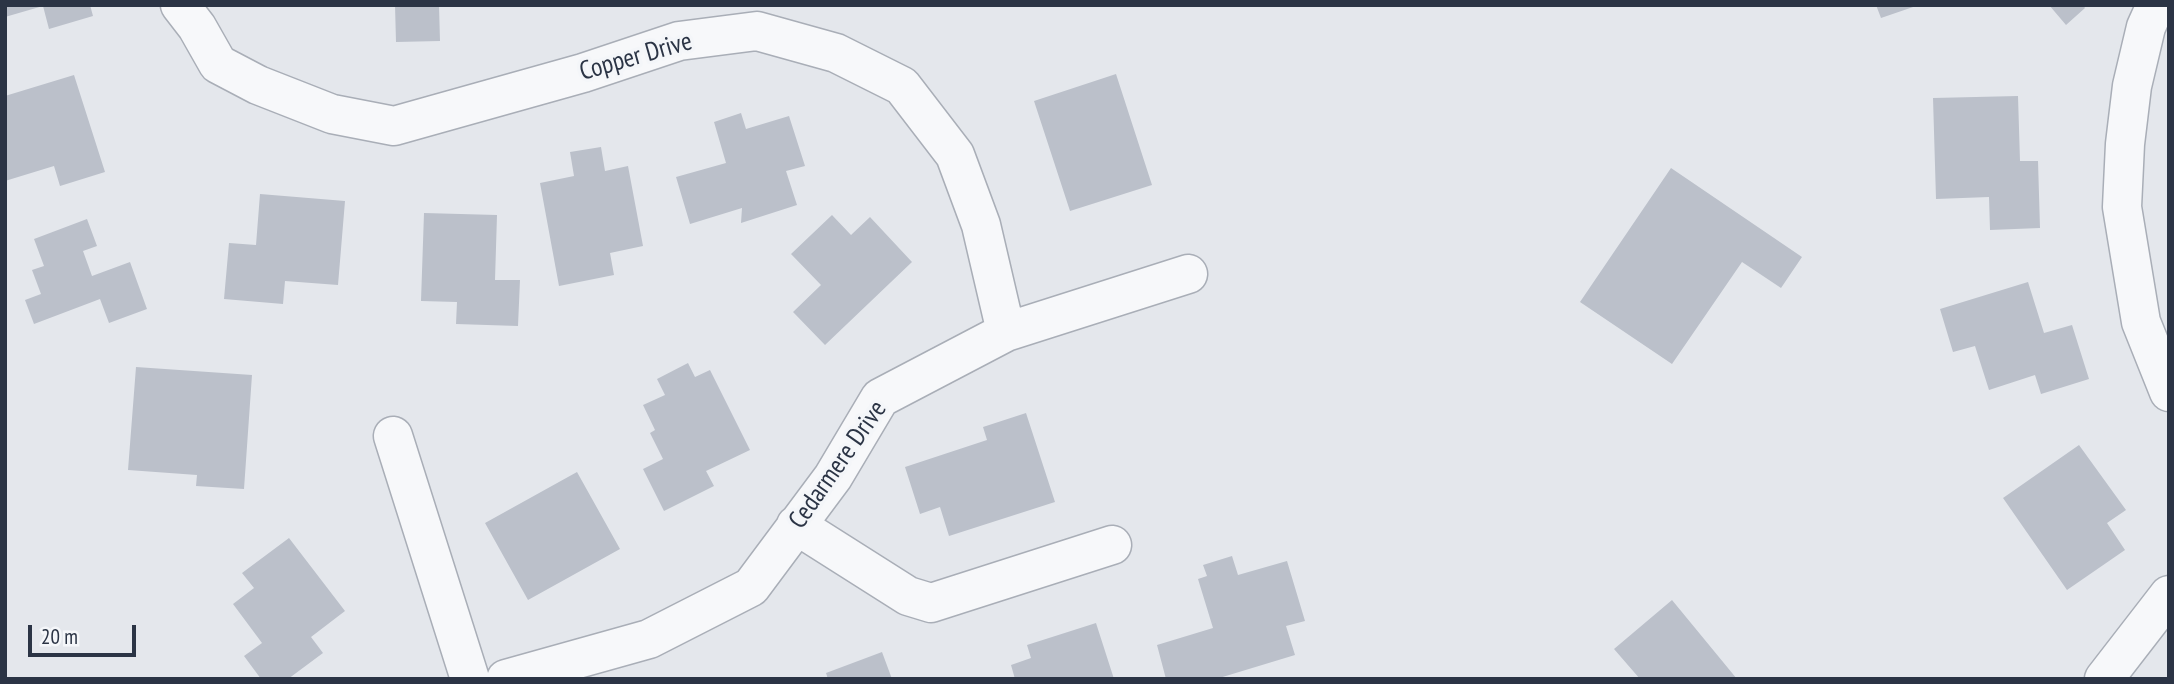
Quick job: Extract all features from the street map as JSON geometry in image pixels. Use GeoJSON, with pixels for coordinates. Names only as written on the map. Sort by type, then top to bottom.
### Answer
{"type":"FeatureCollection","features":[{"type":"Feature","properties":{"kind":"street","name":"Copper Drive"},"geometry":{"type":"LineString","coordinates":[[180,5],[197,27],[218,64],[258,85],[332,114],[394,126],[583,73],[679,41],[757,31],[836,53],[902,86],[955,155],[981,225],[1006,332]]}},
{"type":"Feature","properties":{"kind":"street"},"geometry":{"type":"LineString","coordinates":[[2156,5],[2146,27],[2132,86],[2125,144],[2122,207],[2141,322],[2169,392]]}},
{"type":"Feature","properties":{"kind":"street","name":"Cedarmere Drive"},"geometry":{"type":"LineString","coordinates":[[506,679],[649,639],[751,587],[833,477],[880,398],[1006,332],[1188,274]]}},
{"type":"Feature","properties":{"kind":"street"},"geometry":{"type":"LineString","coordinates":[[393,436],[470,679]]}},
{"type":"Feature","properties":{"kind":"street"},"geometry":{"type":"LineString","coordinates":[[796,526],[908,596],[931,603],[1112,545]]}},
{"type":"Feature","properties":{"kind":"street"},"geometry":{"type":"LineString","coordinates":[[2104,679],[2169,596]]}},
{"type":"Feature","properties":{"kind":"building"},"geometry":{"type":"Polygon","coordinates":[[[5,5],[90,5],[93,16],[49,29],[43,6],[5,17],[5,5]]]}},
{"type":"Feature","properties":{"kind":"building"},"geometry":{"type":"Polygon","coordinates":[[[395,5],[439,5],[440,41],[396,42],[395,5]]]}},
{"type":"Feature","properties":{"kind":"building"},"geometry":{"type":"Polygon","coordinates":[[[1876,5],[1916,5],[1916,6],[1881,18],[1876,5]]]}},
{"type":"Feature","properties":{"kind":"building"},"geometry":{"type":"Polygon","coordinates":[[[2049,5],[2083,5],[2085,8],[2066,25],[2049,5]]]}},
{"type":"Feature","properties":{"kind":"building"},"geometry":{"type":"Polygon","coordinates":[[[1116,74],[1152,185],[1070,211],[1034,101],[1116,74]]]}},
{"type":"Feature","properties":{"kind":"building"},"geometry":{"type":"Polygon","coordinates":[[[74,75],[105,172],[60,186],[54,166],[5,181],[5,96],[74,75]]]}},
{"type":"Feature","properties":{"kind":"building"},"geometry":{"type":"Polygon","coordinates":[[[2018,96],[2020,161],[2038,161],[2040,228],[1990,230],[1989,197],[1936,199],[1933,98],[2018,96]]]}},
{"type":"Feature","properties":{"kind":"building"},"geometry":{"type":"Polygon","coordinates":[[[741,113],[746,129],[789,116],[805,166],[786,171],[797,205],[741,223],[742,208],[690,224],[676,177],[726,163],[714,122],[741,113]]]}},
{"type":"Feature","properties":{"kind":"building"},"geometry":{"type":"Polygon","coordinates":[[[601,147],[605,171],[628,166],[643,246],[610,253],[614,275],[559,286],[540,183],[574,176],[570,152],[601,147]]]}},
{"type":"Feature","properties":{"kind":"building"},"geometry":{"type":"Polygon","coordinates":[[[1671,168],[1802,257],[1781,288],[1742,262],[1672,364],[1580,302],[1671,168]]]}},
{"type":"Feature","properties":{"kind":"building"},"geometry":{"type":"Polygon","coordinates":[[[260,194],[345,201],[338,285],[285,281],[283,304],[224,299],[229,243],[256,245],[260,194]]]}},
{"type":"Feature","properties":{"kind":"building"},"geometry":{"type":"Polygon","coordinates":[[[424,213],[497,215],[495,280],[520,280],[518,326],[456,324],[457,302],[421,301],[424,213]]]}},
{"type":"Feature","properties":{"kind":"building"},"geometry":{"type":"Polygon","coordinates":[[[832,215],[851,235],[870,217],[912,262],[825,345],[793,312],[821,285],[791,254],[832,215]]]}},
{"type":"Feature","properties":{"kind":"building"},"geometry":{"type":"Polygon","coordinates":[[[87,219],[97,246],[83,251],[92,276],[130,262],[147,309],[109,323],[100,299],[34,324],[25,300],[41,294],[32,270],[44,266],[34,239],[87,219]]]}},
{"type":"Feature","properties":{"kind":"building"},"geometry":{"type":"Polygon","coordinates":[[[2028,282],[2044,333],[2072,325],[2089,379],[2041,394],[2035,375],[1989,390],[1975,346],[1953,352],[1940,309],[2028,282]]]}},
{"type":"Feature","properties":{"kind":"building"},"geometry":{"type":"Polygon","coordinates":[[[688,363],[695,377],[710,370],[750,450],[706,471],[714,486],[664,511],[643,469],[663,459],[650,433],[655,430],[643,405],[665,395],[657,379],[688,363]]]}},
{"type":"Feature","properties":{"kind":"building"},"geometry":{"type":"Polygon","coordinates":[[[136,367],[252,375],[244,489],[196,486],[197,475],[128,470],[136,367]]]}},
{"type":"Feature","properties":{"kind":"building"},"geometry":{"type":"Polygon","coordinates":[[[1026,413],[1055,502],[949,536],[940,507],[920,514],[905,467],[987,440],[983,427],[1026,413]]]}},
{"type":"Feature","properties":{"kind":"building"},"geometry":{"type":"Polygon","coordinates":[[[2079,445],[2126,510],[2107,523],[2125,550],[2067,590],[2003,498],[2079,445]]]}},
{"type":"Feature","properties":{"kind":"building"},"geometry":{"type":"Polygon","coordinates":[[[577,472],[620,549],[528,600],[485,523],[577,472]]]}},
{"type":"Feature","properties":{"kind":"building"},"geometry":{"type":"Polygon","coordinates":[[[289,538],[345,611],[311,637],[323,653],[288,679],[261,679],[244,656],[262,643],[233,604],[254,588],[242,573],[289,538]]]}},
{"type":"Feature","properties":{"kind":"building"},"geometry":{"type":"Polygon","coordinates":[[[1232,556],[1238,575],[1287,561],[1305,621],[1286,626],[1295,655],[1216,679],[1166,679],[1157,645],[1213,628],[1198,579],[1207,576],[1203,565],[1232,556]]]}},
{"type":"Feature","properties":{"kind":"building"},"geometry":{"type":"Polygon","coordinates":[[[1672,600],[1737,679],[1640,679],[1614,649],[1672,600]]]}},
{"type":"Feature","properties":{"kind":"building"},"geometry":{"type":"Polygon","coordinates":[[[1096,623],[1114,679],[1015,679],[1011,665],[1031,658],[1027,645],[1096,623]]]}},
{"type":"Feature","properties":{"kind":"building"},"geometry":{"type":"Polygon","coordinates":[[[882,652],[892,679],[828,679],[826,673],[882,652]]]}}]}
